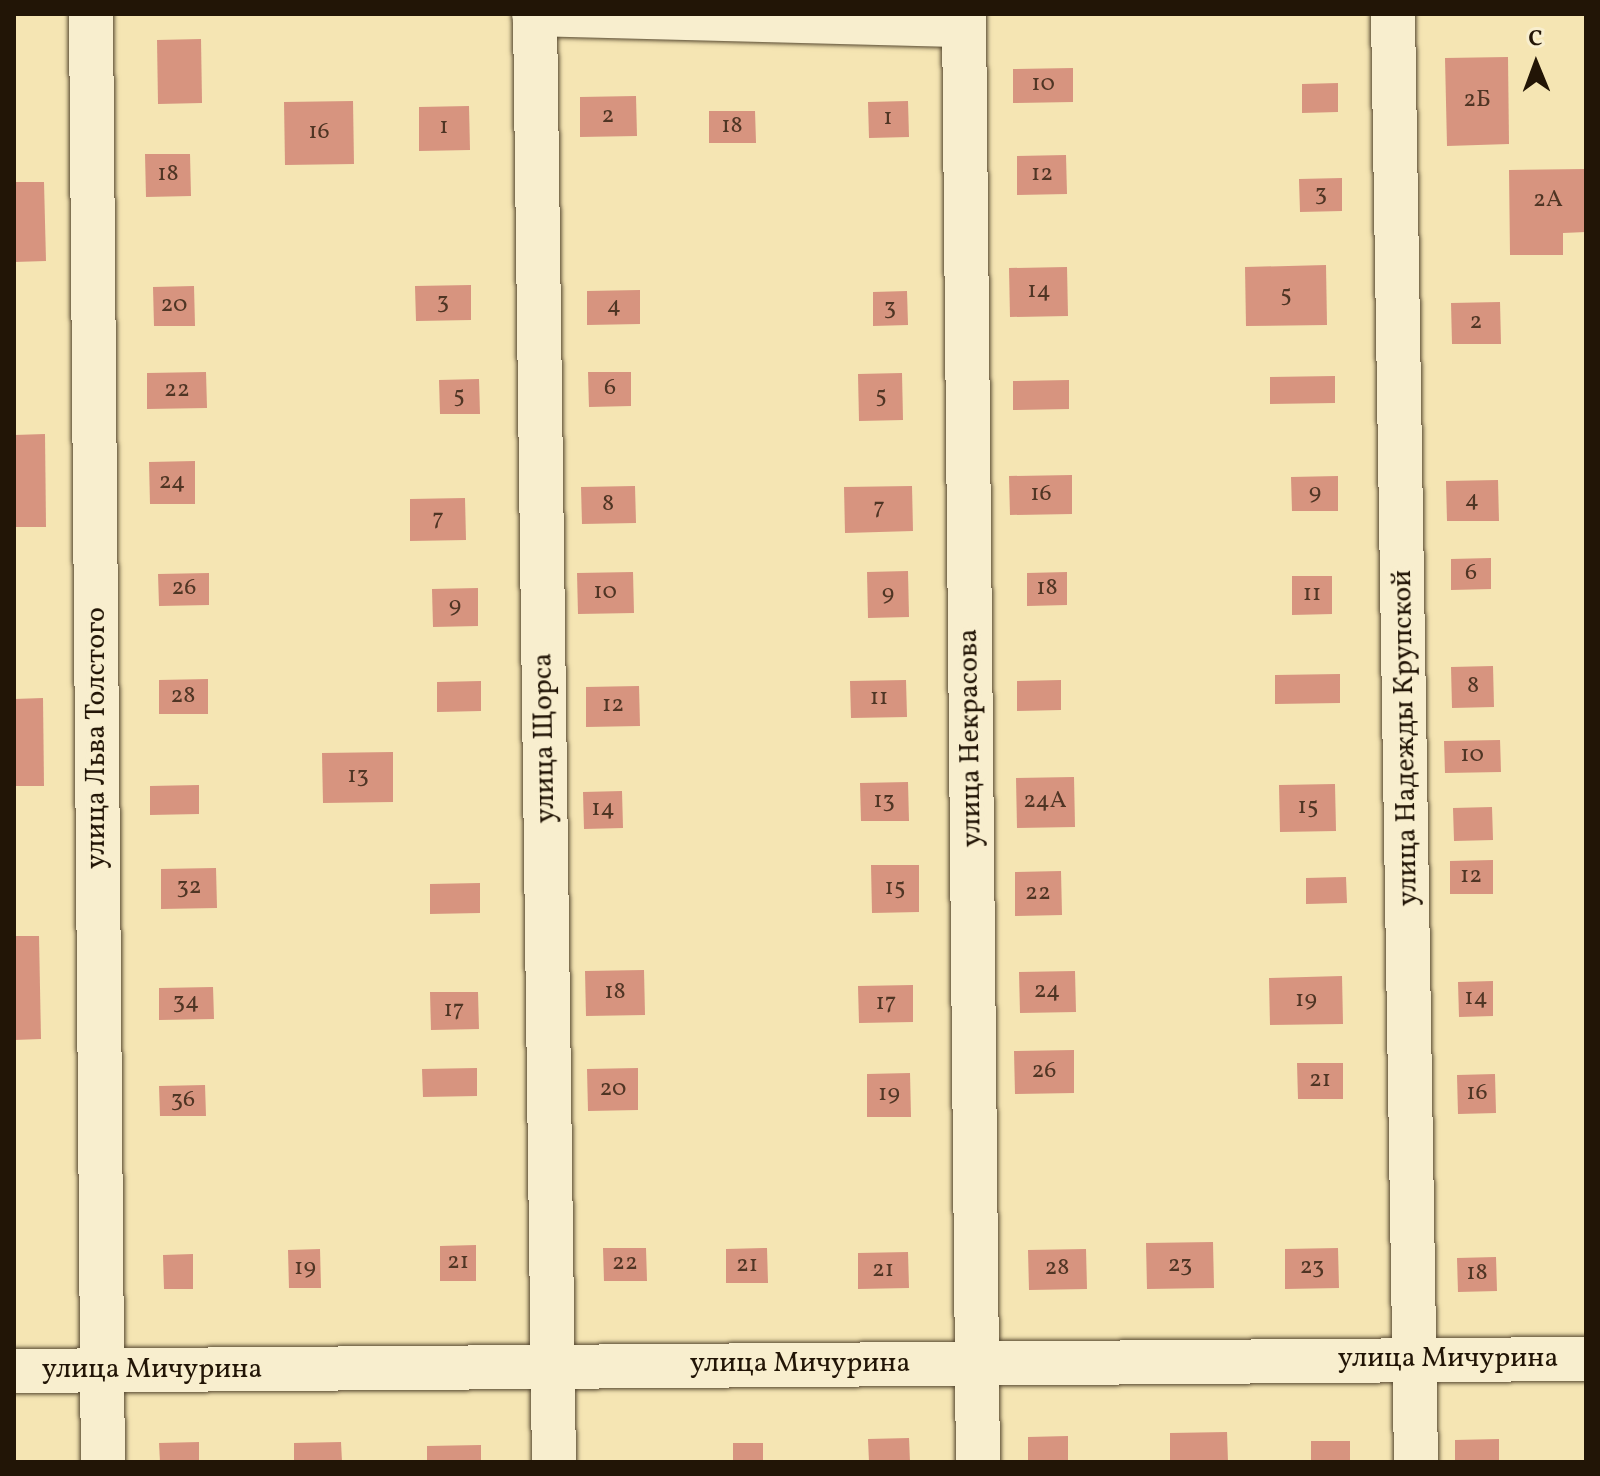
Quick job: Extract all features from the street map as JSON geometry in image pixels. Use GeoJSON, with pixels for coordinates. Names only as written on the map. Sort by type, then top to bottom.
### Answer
{"type":"FeatureCollection","features":[{"type":"Feature","properties":{"kind":"street","name":"улица Льва Толстого"},"geometry":{"type":"LineString","coordinates":[[91,14],[103,1462]]}},
{"type":"Feature","properties":{"kind":"street"},"geometry":{"type":"LineString","coordinates":[[535,14],[964,20]]}},
{"type":"Feature","properties":{"kind":"street","name":"улица Щорса"},"geometry":{"type":"LineString","coordinates":[[535,14],[554,1462]]}},
{"type":"Feature","properties":{"kind":"street","name":"улица Надежды Крупской"},"geometry":{"type":"LineString","coordinates":[[1393,14],[1417,1359],[1416,1462]]}},
{"type":"Feature","properties":{"kind":"street","name":"улица Некрасова"},"geometry":{"type":"LineString","coordinates":[[964,20],[978,1462]]}},
{"type":"Feature","properties":{"kind":"street","name":"улица Мичурина"},"geometry":{"type":"LineString","coordinates":[[14,1371],[1586,1359]]}},
{"type":"Feature","properties":{"kind":"building"},"geometry":{"type":"Polygon","coordinates":[[[201,39],[202,103],[158,104],[157,40],[201,39]]]}},
{"type":"Feature","properties":{"kind":"building"},"geometry":{"type":"Polygon","coordinates":[[[1508,57],[1509,144],[1447,146],[1445,58],[1508,57]]]}},
{"type":"Feature","properties":{"kind":"building"},"geometry":{"type":"Polygon","coordinates":[[[1073,68],[1073,102],[1013,103],[1013,69],[1073,68]]]}},
{"type":"Feature","properties":{"kind":"building"},"geometry":{"type":"Polygon","coordinates":[[[1338,83],[1338,112],[1302,113],[1302,84],[1338,83]]]}},
{"type":"Feature","properties":{"kind":"building"},"geometry":{"type":"Polygon","coordinates":[[[636,96],[637,136],[580,137],[580,97],[636,96]]]}},
{"type":"Feature","properties":{"kind":"building"},"geometry":{"type":"Polygon","coordinates":[[[353,101],[354,164],[285,165],[284,102],[353,101]]]}},
{"type":"Feature","properties":{"kind":"building"},"geometry":{"type":"Polygon","coordinates":[[[908,101],[909,137],[869,138],[868,102],[908,101]]]}},
{"type":"Feature","properties":{"kind":"building"},"geometry":{"type":"Polygon","coordinates":[[[469,106],[470,150],[419,151],[419,107],[469,106]]]}},
{"type":"Feature","properties":{"kind":"building"},"geometry":{"type":"Polygon","coordinates":[[[709,111],[755,111],[756,143],[709,143],[709,111]]]}},
{"type":"Feature","properties":{"kind":"building"},"geometry":{"type":"Polygon","coordinates":[[[145,154],[190,154],[191,196],[146,197],[145,154]]]}},
{"type":"Feature","properties":{"kind":"building"},"geometry":{"type":"Polygon","coordinates":[[[1066,155],[1067,194],[1017,195],[1017,156],[1066,155]]]}},
{"type":"Feature","properties":{"kind":"building"},"geometry":{"type":"Polygon","coordinates":[[[1586,169],[1586,232],[1563,233],[1563,255],[1510,255],[1509,170],[1586,169]]]}},
{"type":"Feature","properties":{"kind":"building"},"geometry":{"type":"Polygon","coordinates":[[[1342,178],[1342,211],[1300,212],[1299,179],[1342,178]]]}},
{"type":"Feature","properties":{"kind":"building"},"geometry":{"type":"Polygon","coordinates":[[[14,182],[44,182],[46,261],[14,262],[14,182]]]}},
{"type":"Feature","properties":{"kind":"building"},"geometry":{"type":"Polygon","coordinates":[[[1326,265],[1327,325],[1246,326],[1245,267],[1326,265]]]}},
{"type":"Feature","properties":{"kind":"building"},"geometry":{"type":"Polygon","coordinates":[[[1067,267],[1068,316],[1010,317],[1009,268],[1067,267]]]}},
{"type":"Feature","properties":{"kind":"building"},"geometry":{"type":"Polygon","coordinates":[[[471,285],[471,320],[416,321],[415,286],[471,285]]]}},
{"type":"Feature","properties":{"kind":"building"},"geometry":{"type":"Polygon","coordinates":[[[194,286],[195,326],[154,326],[153,287],[194,286]]]}},
{"type":"Feature","properties":{"kind":"building"},"geometry":{"type":"Polygon","coordinates":[[[640,290],[640,324],[587,325],[587,291],[640,290]]]}},
{"type":"Feature","properties":{"kind":"building"},"geometry":{"type":"Polygon","coordinates":[[[907,291],[908,325],[873,326],[873,292],[907,291]]]}},
{"type":"Feature","properties":{"kind":"building"},"geometry":{"type":"Polygon","coordinates":[[[1500,302],[1501,344],[1452,344],[1451,303],[1500,302]]]}},
{"type":"Feature","properties":{"kind":"building"},"geometry":{"type":"Polygon","coordinates":[[[206,372],[207,408],[147,409],[147,373],[206,372]]]}},
{"type":"Feature","properties":{"kind":"building"},"geometry":{"type":"Polygon","coordinates":[[[588,372],[631,372],[631,406],[589,407],[588,372]]]}},
{"type":"Feature","properties":{"kind":"building"},"geometry":{"type":"Polygon","coordinates":[[[902,373],[903,420],[859,421],[858,374],[902,373]]]}},
{"type":"Feature","properties":{"kind":"building"},"geometry":{"type":"Polygon","coordinates":[[[1335,376],[1335,403],[1270,404],[1270,377],[1335,376]]]}},
{"type":"Feature","properties":{"kind":"building"},"geometry":{"type":"Polygon","coordinates":[[[479,379],[480,414],[440,414],[439,380],[479,379]]]}},
{"type":"Feature","properties":{"kind":"building"},"geometry":{"type":"Polygon","coordinates":[[[1069,380],[1069,409],[1013,410],[1013,381],[1069,380]]]}},
{"type":"Feature","properties":{"kind":"building"},"geometry":{"type":"Polygon","coordinates":[[[45,434],[46,527],[14,527],[14,435],[45,434]]]}},
{"type":"Feature","properties":{"kind":"building"},"geometry":{"type":"Polygon","coordinates":[[[195,461],[195,504],[150,504],[149,462],[195,461]]]}},
{"type":"Feature","properties":{"kind":"building"},"geometry":{"type":"Polygon","coordinates":[[[1072,475],[1072,514],[1010,515],[1009,476],[1072,475]]]}},
{"type":"Feature","properties":{"kind":"building"},"geometry":{"type":"Polygon","coordinates":[[[1338,476],[1338,511],[1292,511],[1291,477],[1338,476]]]}},
{"type":"Feature","properties":{"kind":"building"},"geometry":{"type":"Polygon","coordinates":[[[1498,480],[1499,521],[1447,521],[1446,481],[1498,480]]]}},
{"type":"Feature","properties":{"kind":"building"},"geometry":{"type":"Polygon","coordinates":[[[635,486],[636,523],[582,524],[581,487],[635,486]]]}},
{"type":"Feature","properties":{"kind":"building"},"geometry":{"type":"Polygon","coordinates":[[[912,486],[913,531],[845,533],[844,487],[912,486]]]}},
{"type":"Feature","properties":{"kind":"building"},"geometry":{"type":"Polygon","coordinates":[[[465,498],[466,540],[410,541],[410,499],[465,498]]]}},
{"type":"Feature","properties":{"kind":"building"},"geometry":{"type":"Polygon","coordinates":[[[1491,558],[1491,589],[1451,590],[1451,559],[1491,558]]]}},
{"type":"Feature","properties":{"kind":"building"},"geometry":{"type":"Polygon","coordinates":[[[908,571],[909,617],[868,618],[867,572],[908,571]]]}},
{"type":"Feature","properties":{"kind":"building"},"geometry":{"type":"Polygon","coordinates":[[[633,572],[634,613],[578,614],[577,573],[633,572]]]}},
{"type":"Feature","properties":{"kind":"building"},"geometry":{"type":"Polygon","coordinates":[[[1067,572],[1067,605],[1027,606],[1027,573],[1067,572]]]}},
{"type":"Feature","properties":{"kind":"building"},"geometry":{"type":"Polygon","coordinates":[[[209,573],[209,605],[159,606],[158,574],[209,573]]]}},
{"type":"Feature","properties":{"kind":"building"},"geometry":{"type":"Polygon","coordinates":[[[1292,576],[1332,576],[1332,614],[1292,615],[1292,576]]]}},
{"type":"Feature","properties":{"kind":"building"},"geometry":{"type":"Polygon","coordinates":[[[478,588],[478,626],[433,627],[432,589],[478,588]]]}},
{"type":"Feature","properties":{"kind":"building"},"geometry":{"type":"Polygon","coordinates":[[[1493,666],[1494,707],[1452,708],[1451,667],[1493,666]]]}},
{"type":"Feature","properties":{"kind":"building"},"geometry":{"type":"Polygon","coordinates":[[[1340,674],[1340,703],[1275,704],[1275,675],[1340,674]]]}},
{"type":"Feature","properties":{"kind":"building"},"geometry":{"type":"Polygon","coordinates":[[[208,679],[208,714],[159,714],[159,680],[208,679]]]}},
{"type":"Feature","properties":{"kind":"building"},"geometry":{"type":"Polygon","coordinates":[[[906,680],[907,717],[851,718],[850,681],[906,680]]]}},
{"type":"Feature","properties":{"kind":"building"},"geometry":{"type":"Polygon","coordinates":[[[1061,680],[1061,710],[1017,711],[1017,681],[1061,680]]]}},
{"type":"Feature","properties":{"kind":"building"},"geometry":{"type":"Polygon","coordinates":[[[481,681],[481,711],[437,712],[437,682],[481,681]]]}},
{"type":"Feature","properties":{"kind":"building"},"geometry":{"type":"Polygon","coordinates":[[[639,686],[640,726],[586,727],[586,687],[639,686]]]}},
{"type":"Feature","properties":{"kind":"building"},"geometry":{"type":"Polygon","coordinates":[[[43,698],[44,786],[14,786],[14,699],[43,698]]]}},
{"type":"Feature","properties":{"kind":"building"},"geometry":{"type":"Polygon","coordinates":[[[1500,740],[1501,772],[1445,773],[1444,741],[1500,740]]]}},
{"type":"Feature","properties":{"kind":"building"},"geometry":{"type":"Polygon","coordinates":[[[393,752],[393,802],[323,803],[322,753],[393,752]]]}},
{"type":"Feature","properties":{"kind":"building"},"geometry":{"type":"Polygon","coordinates":[[[1074,777],[1075,827],[1017,828],[1016,778],[1074,777]]]}},
{"type":"Feature","properties":{"kind":"building"},"geometry":{"type":"Polygon","coordinates":[[[908,782],[909,821],[861,821],[860,783],[908,782]]]}},
{"type":"Feature","properties":{"kind":"building"},"geometry":{"type":"Polygon","coordinates":[[[1335,784],[1336,831],[1280,832],[1279,785],[1335,784]]]}},
{"type":"Feature","properties":{"kind":"building"},"geometry":{"type":"Polygon","coordinates":[[[199,785],[199,814],[150,815],[150,786],[199,785]]]}},
{"type":"Feature","properties":{"kind":"building"},"geometry":{"type":"Polygon","coordinates":[[[622,791],[623,828],[584,829],[583,792],[622,791]]]}},
{"type":"Feature","properties":{"kind":"building"},"geometry":{"type":"Polygon","coordinates":[[[1492,807],[1493,840],[1454,841],[1453,808],[1492,807]]]}},
{"type":"Feature","properties":{"kind":"building"},"geometry":{"type":"Polygon","coordinates":[[[1493,860],[1493,894],[1450,894],[1450,861],[1493,860]]]}},
{"type":"Feature","properties":{"kind":"building"},"geometry":{"type":"Polygon","coordinates":[[[871,865],[919,865],[919,912],[872,913],[871,865]]]}},
{"type":"Feature","properties":{"kind":"building"},"geometry":{"type":"Polygon","coordinates":[[[216,868],[217,908],[161,909],[161,869],[216,868]]]}},
{"type":"Feature","properties":{"kind":"building"},"geometry":{"type":"Polygon","coordinates":[[[1061,871],[1062,915],[1015,916],[1015,872],[1061,871]]]}},
{"type":"Feature","properties":{"kind":"building"},"geometry":{"type":"Polygon","coordinates":[[[1346,877],[1347,903],[1306,904],[1306,878],[1346,877]]]}},
{"type":"Feature","properties":{"kind":"building"},"geometry":{"type":"Polygon","coordinates":[[[480,883],[480,913],[430,914],[430,884],[480,883]]]}},
{"type":"Feature","properties":{"kind":"building"},"geometry":{"type":"Polygon","coordinates":[[[14,936],[39,936],[41,1039],[14,1040],[14,936]]]}},
{"type":"Feature","properties":{"kind":"building"},"geometry":{"type":"Polygon","coordinates":[[[644,970],[645,1015],[586,1016],[585,971],[644,970]]]}},
{"type":"Feature","properties":{"kind":"building"},"geometry":{"type":"Polygon","coordinates":[[[1075,971],[1076,1012],[1020,1013],[1019,972],[1075,971]]]}},
{"type":"Feature","properties":{"kind":"building"},"geometry":{"type":"Polygon","coordinates":[[[1342,976],[1343,1024],[1270,1025],[1269,978],[1342,976]]]}},
{"type":"Feature","properties":{"kind":"building"},"geometry":{"type":"Polygon","coordinates":[[[1493,981],[1493,1016],[1459,1017],[1458,982],[1493,981]]]}},
{"type":"Feature","properties":{"kind":"building"},"geometry":{"type":"Polygon","coordinates":[[[913,985],[913,1022],[859,1023],[858,986],[913,985]]]}},
{"type":"Feature","properties":{"kind":"building"},"geometry":{"type":"Polygon","coordinates":[[[213,987],[214,1019],[159,1020],[159,988],[213,987]]]}},
{"type":"Feature","properties":{"kind":"building"},"geometry":{"type":"Polygon","coordinates":[[[430,992],[478,992],[479,1029],[431,1030],[430,992]]]}},
{"type":"Feature","properties":{"kind":"building"},"geometry":{"type":"Polygon","coordinates":[[[1074,1050],[1074,1093],[1015,1094],[1014,1051],[1074,1050]]]}},
{"type":"Feature","properties":{"kind":"building"},"geometry":{"type":"Polygon","coordinates":[[[1297,1063],[1343,1063],[1343,1099],[1298,1099],[1297,1063]]]}},
{"type":"Feature","properties":{"kind":"building"},"geometry":{"type":"Polygon","coordinates":[[[477,1068],[477,1096],[423,1097],[422,1069],[477,1068]]]}},
{"type":"Feature","properties":{"kind":"building"},"geometry":{"type":"Polygon","coordinates":[[[638,1068],[638,1110],[588,1111],[587,1069],[638,1068]]]}},
{"type":"Feature","properties":{"kind":"building"},"geometry":{"type":"Polygon","coordinates":[[[910,1073],[911,1117],[867,1117],[867,1074],[910,1073]]]}},
{"type":"Feature","properties":{"kind":"building"},"geometry":{"type":"Polygon","coordinates":[[[1495,1074],[1496,1113],[1458,1114],[1457,1075],[1495,1074]]]}},
{"type":"Feature","properties":{"kind":"building"},"geometry":{"type":"Polygon","coordinates":[[[205,1085],[206,1116],[160,1116],[159,1086],[205,1085]]]}},
{"type":"Feature","properties":{"kind":"building"},"geometry":{"type":"Polygon","coordinates":[[[1213,1242],[1214,1288],[1147,1289],[1146,1243],[1213,1242]]]}},
{"type":"Feature","properties":{"kind":"building"},"geometry":{"type":"Polygon","coordinates":[[[476,1245],[476,1281],[440,1281],[440,1246],[476,1245]]]}},
{"type":"Feature","properties":{"kind":"building"},"geometry":{"type":"Polygon","coordinates":[[[603,1248],[646,1248],[647,1281],[604,1281],[603,1248]]]}},
{"type":"Feature","properties":{"kind":"building"},"geometry":{"type":"Polygon","coordinates":[[[767,1248],[768,1283],[726,1283],[726,1249],[767,1248]]]}},
{"type":"Feature","properties":{"kind":"building"},"geometry":{"type":"Polygon","coordinates":[[[1338,1248],[1339,1288],[1285,1289],[1285,1249],[1338,1248]]]}},
{"type":"Feature","properties":{"kind":"building"},"geometry":{"type":"Polygon","coordinates":[[[320,1249],[321,1288],[289,1288],[288,1250],[320,1249]]]}},
{"type":"Feature","properties":{"kind":"building"},"geometry":{"type":"Polygon","coordinates":[[[1086,1249],[1087,1289],[1029,1290],[1028,1250],[1086,1249]]]}},
{"type":"Feature","properties":{"kind":"building"},"geometry":{"type":"Polygon","coordinates":[[[908,1252],[909,1288],[858,1289],[858,1253],[908,1252]]]}},
{"type":"Feature","properties":{"kind":"building"},"geometry":{"type":"Polygon","coordinates":[[[193,1254],[193,1289],[164,1289],[163,1255],[193,1254]]]}},
{"type":"Feature","properties":{"kind":"building"},"geometry":{"type":"Polygon","coordinates":[[[1496,1257],[1497,1291],[1458,1292],[1457,1258],[1496,1257]]]}},
{"type":"Feature","properties":{"kind":"building"},"geometry":{"type":"Polygon","coordinates":[[[1227,1432],[1228,1462],[1170,1462],[1170,1433],[1227,1432]]]}},
{"type":"Feature","properties":{"kind":"building"},"geometry":{"type":"Polygon","coordinates":[[[1068,1436],[1068,1462],[1028,1462],[1028,1437],[1068,1436]]]}},
{"type":"Feature","properties":{"kind":"building"},"geometry":{"type":"Polygon","coordinates":[[[909,1438],[910,1462],[869,1462],[868,1439],[909,1438]]]}},
{"type":"Feature","properties":{"kind":"building"},"geometry":{"type":"Polygon","coordinates":[[[1499,1439],[1499,1462],[1455,1462],[1455,1440],[1499,1439]]]}},
{"type":"Feature","properties":{"kind":"building"},"geometry":{"type":"Polygon","coordinates":[[[1311,1441],[1350,1441],[1350,1462],[1311,1462],[1311,1441]]]}},
{"type":"Feature","properties":{"kind":"building"},"geometry":{"type":"Polygon","coordinates":[[[199,1442],[199,1462],[160,1462],[159,1443],[199,1442]]]}},
{"type":"Feature","properties":{"kind":"building"},"geometry":{"type":"Polygon","coordinates":[[[341,1442],[342,1462],[294,1462],[294,1443],[341,1442]]]}},
{"type":"Feature","properties":{"kind":"building"},"geometry":{"type":"Polygon","coordinates":[[[733,1443],[763,1443],[763,1462],[733,1462],[733,1443]]]}},
{"type":"Feature","properties":{"kind":"building"},"geometry":{"type":"Polygon","coordinates":[[[481,1445],[481,1462],[427,1462],[427,1446],[481,1445]]]}}]}
